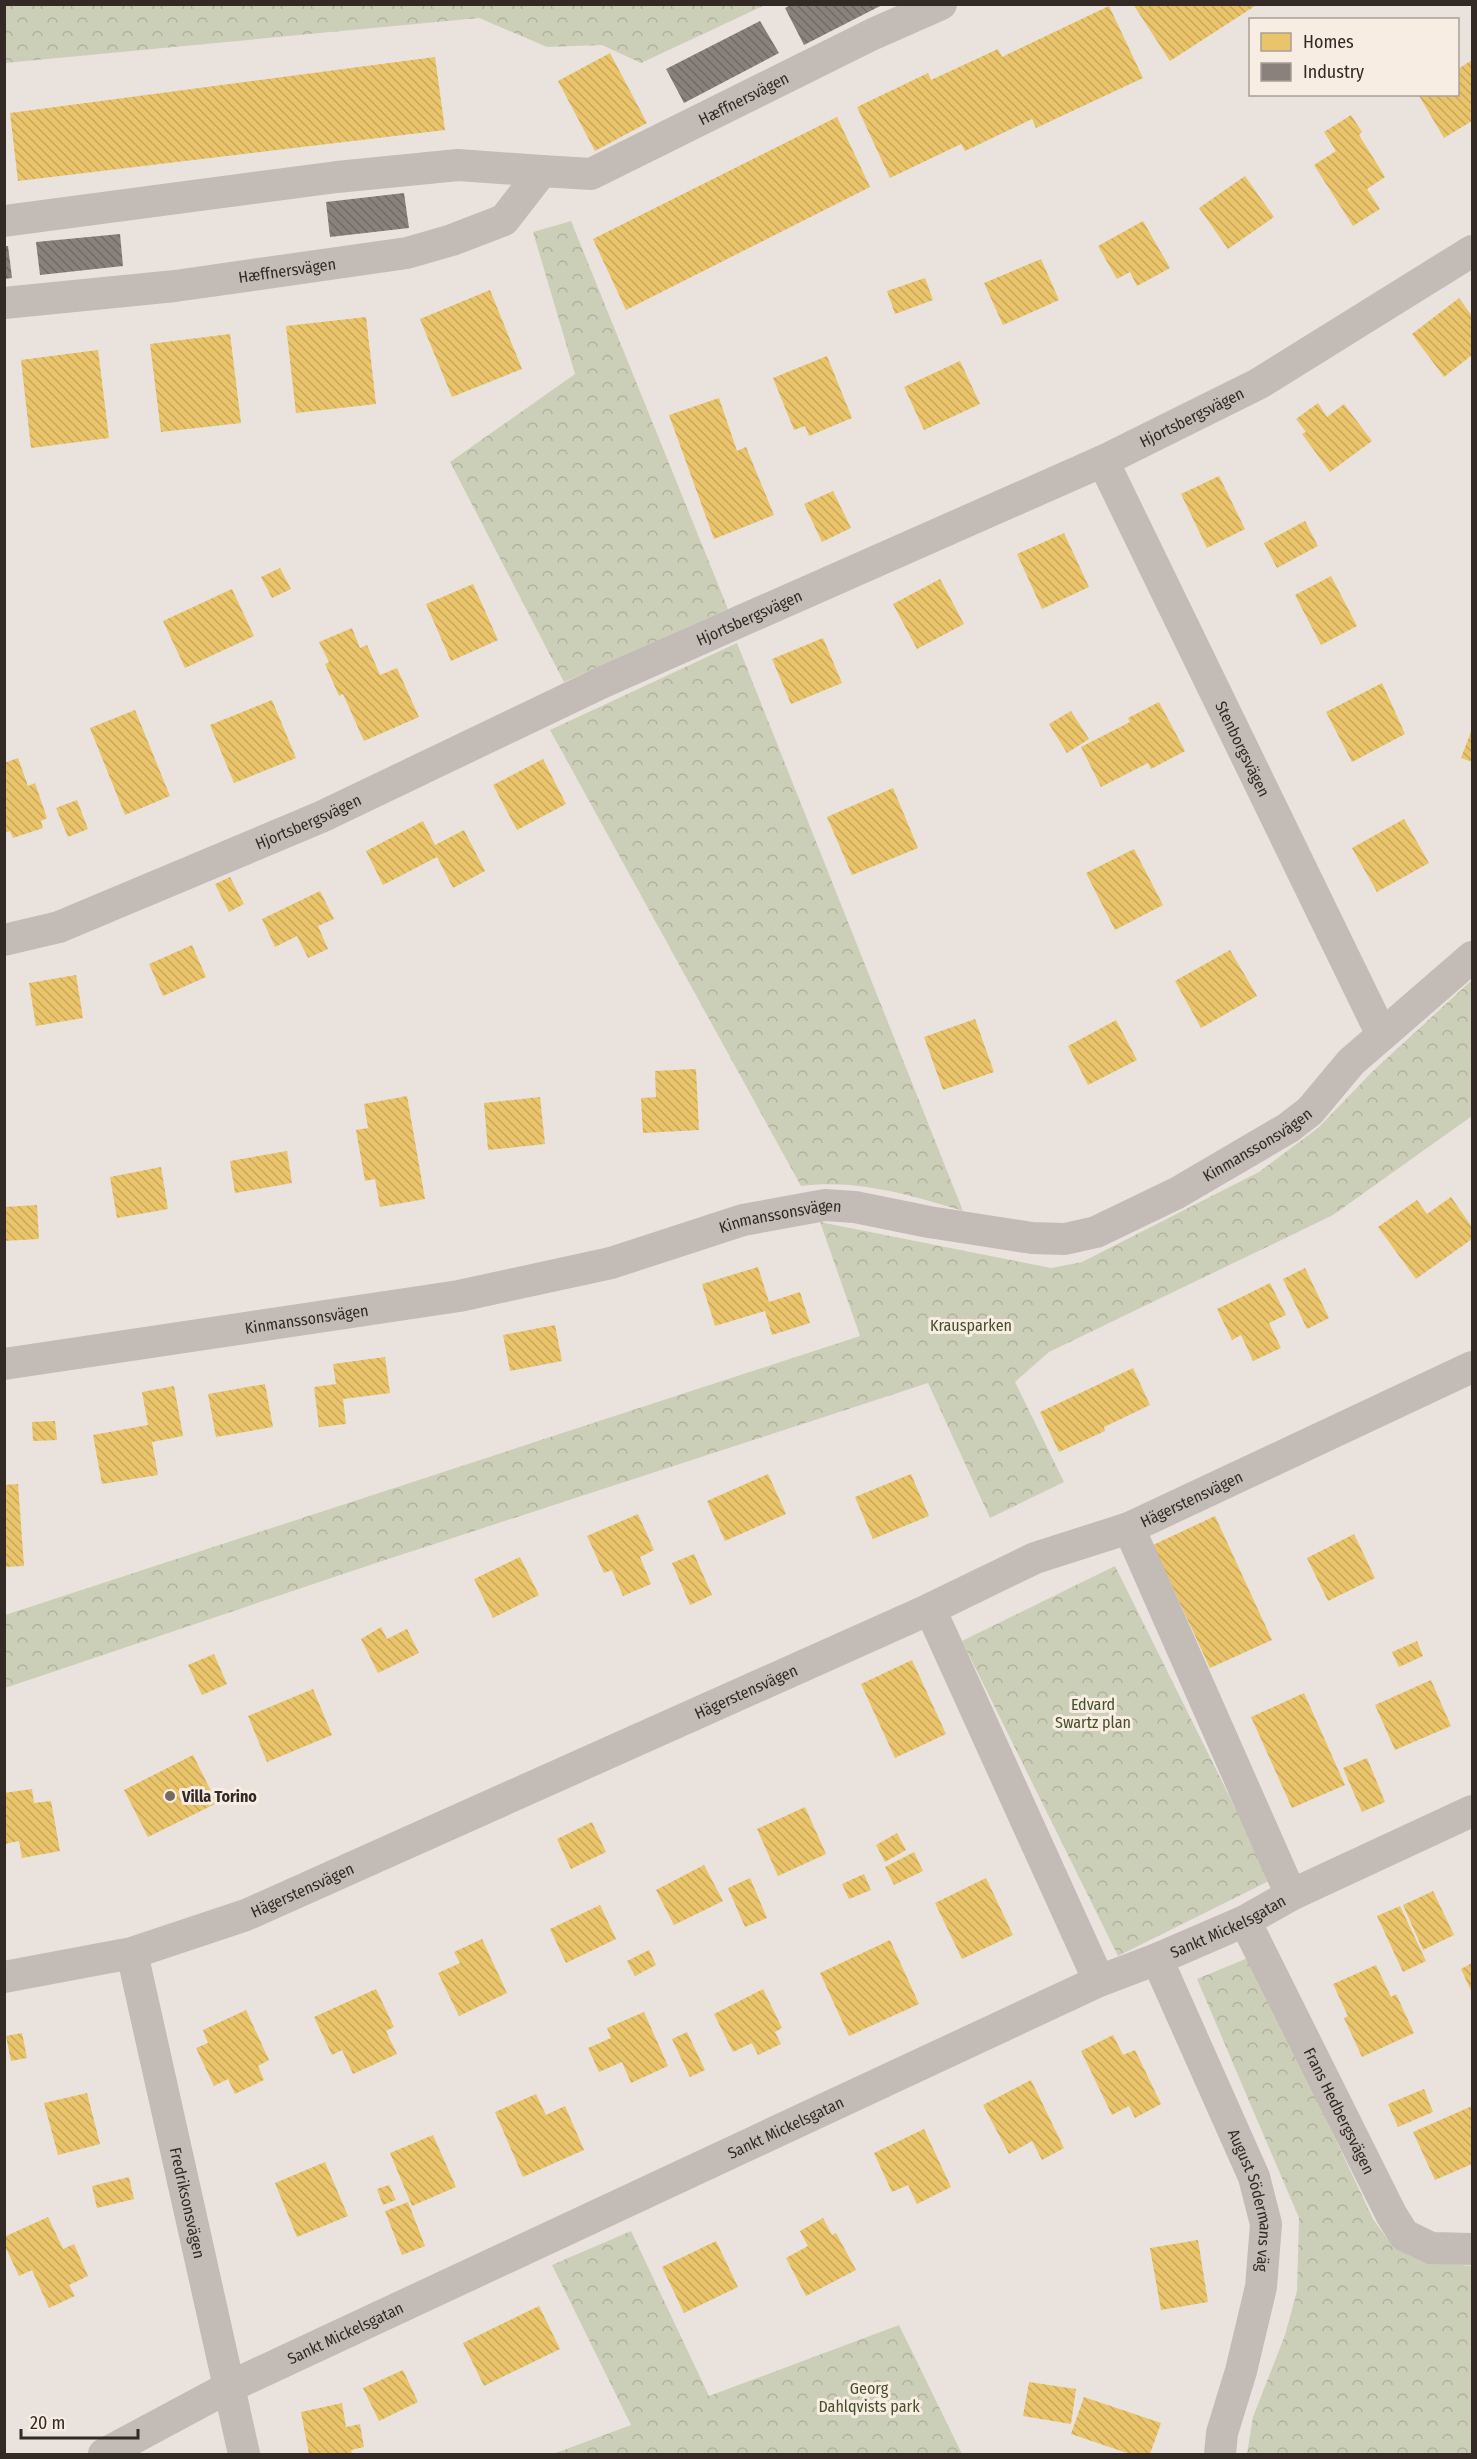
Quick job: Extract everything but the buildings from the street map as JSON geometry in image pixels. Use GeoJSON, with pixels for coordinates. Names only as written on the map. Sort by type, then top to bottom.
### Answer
{"type":"FeatureCollection","features":[{"type":"Feature","properties":{"kind":"street","name":"Hæffnersvägen"},"geometry":{"type":"LineString","coordinates":[[4,221],[337,177],[458,165],[591,174],[873,34],[941,4]]}},
{"type":"Feature","properties":{"kind":"street","name":"Hæffnersvägen"},"geometry":{"type":"LineString","coordinates":[[4,303],[175,286],[407,253],[453,240],[504,220],[542,171]]}},
{"type":"Feature","properties":{"kind":"street","name":"Hjortsbergsvägen"},"geometry":{"type":"LineString","coordinates":[[4,940],[58,927],[321,817],[603,682],[1103,461],[1268,378],[1473,250]]}},
{"type":"Feature","properties":{"kind":"street","name":"Stenborgsvägen"},"geometry":{"type":"LineString","coordinates":[[1103,461],[1382,1035]]}},
{"type":"Feature","properties":{"kind":"street","name":"Kinmanssonsvägen"},"geometry":{"type":"LineString","coordinates":[[4,1364],[459,1296],[611,1263],[677,1240],[771,1214],[825,1205],[855,1207],[997,1234],[1032,1238],[1065,1239],[1096,1232],[1177,1193],[1288,1128],[1310,1111],[1351,1062],[1473,957]]}},
{"type":"Feature","properties":{"kind":"street","name":"Hägerstensvägen"},"geometry":{"type":"LineString","coordinates":[[4,1977],[132,1953],[246,1915],[930,1609],[1035,1558],[1129,1527],[1473,1367]]}},
{"type":"Feature","properties":{"kind":"street"},"geometry":{"type":"LineString","coordinates":[[1129,1527],[1291,1895]]}},
{"type":"Feature","properties":{"kind":"street"},"geometry":{"type":"LineString","coordinates":[[930,1609],[1099,1981]]}},
{"type":"Feature","properties":{"kind":"street","name":"Sankt Mickelsgatan"},"geometry":{"type":"LineString","coordinates":[[104,2454],[229,2387],[1099,1981],[1245,1921],[1291,1895],[1473,1811]]}},
{"type":"Feature","properties":{"kind":"street","name":"Frans Hedbergsvägen"},"geometry":{"type":"LineString","coordinates":[[1245,1921],[1390,2214],[1404,2235],[1431,2248],[1473,2249]]}},
{"type":"Feature","properties":{"kind":"street","name":"Fredriksonsvägen"},"geometry":{"type":"LineString","coordinates":[[132,1953],[244,2454]]}},
{"type":"Feature","properties":{"kind":"street","name":"August Södermans väg"},"geometry":{"type":"LineString","coordinates":[[1157,1959],[1254,2177],[1266,2224],[1261,2287],[1241,2371],[1222,2433],[1220,2454]]}},
{"type":"Feature","properties":{"kind":"green space"},"geometry":{"type":"Polygon","coordinates":[[[5,4],[765,5],[641,63],[602,45],[547,47],[479,18],[5,63],[5,4]]]}},
{"type":"Feature","properties":{"kind":"green space"},"geometry":{"type":"Polygon","coordinates":[[[571,221],[728,609],[564,682],[450,462],[575,374],[533,232],[571,221]]]}},
{"type":"Feature","properties":{"kind":"green space"},"geometry":{"type":"Polygon","coordinates":[[[737,643],[963,1211],[883,1190],[822,1184],[801,1186],[550,730],[737,643]]]}},
{"type":"Feature","properties":{"kind":"green space","name":"Krausparken"},"geometry":{"type":"Polygon","coordinates":[[[1472,980],[1472,1116],[1333,1215],[1049,1352],[1015,1382],[1064,1482],[990,1518],[928,1383],[376,1563],[5,1688],[5,1615],[860,1336],[820,1222],[1051,1268],[1082,1262],[1259,1172],[1318,1128],[1373,1071],[1472,980]]]}},
{"type":"Feature","properties":{"kind":"green space","name":"Edvard Swartz plan"},"geometry":{"type":"Polygon","coordinates":[[[1115,1566],[1271,1880],[1118,1956],[962,1641],[1115,1566]]]}},
{"type":"Feature","properties":{"kind":"green space"},"geometry":{"type":"Polygon","coordinates":[[[1250,1957],[1373,2219],[1391,2244],[1429,2262],[1472,2266],[1472,2454],[1247,2454],[1253,2417],[1285,2335],[1297,2291],[1299,2218],[1197,1979],[1250,1957]]]}},
{"type":"Feature","properties":{"kind":"green space","name":"Georg Dahlqvists park"},"geometry":{"type":"Polygon","coordinates":[[[631,2231],[709,2396],[899,2325],[962,2454],[553,2454],[631,2425],[552,2265],[631,2231]]]}},
{"type":"Feature","properties":{"kind":"place","name":"Villa Torino"},"geometry":{"type":"Point","coordinates":[170,1796]}}]}
